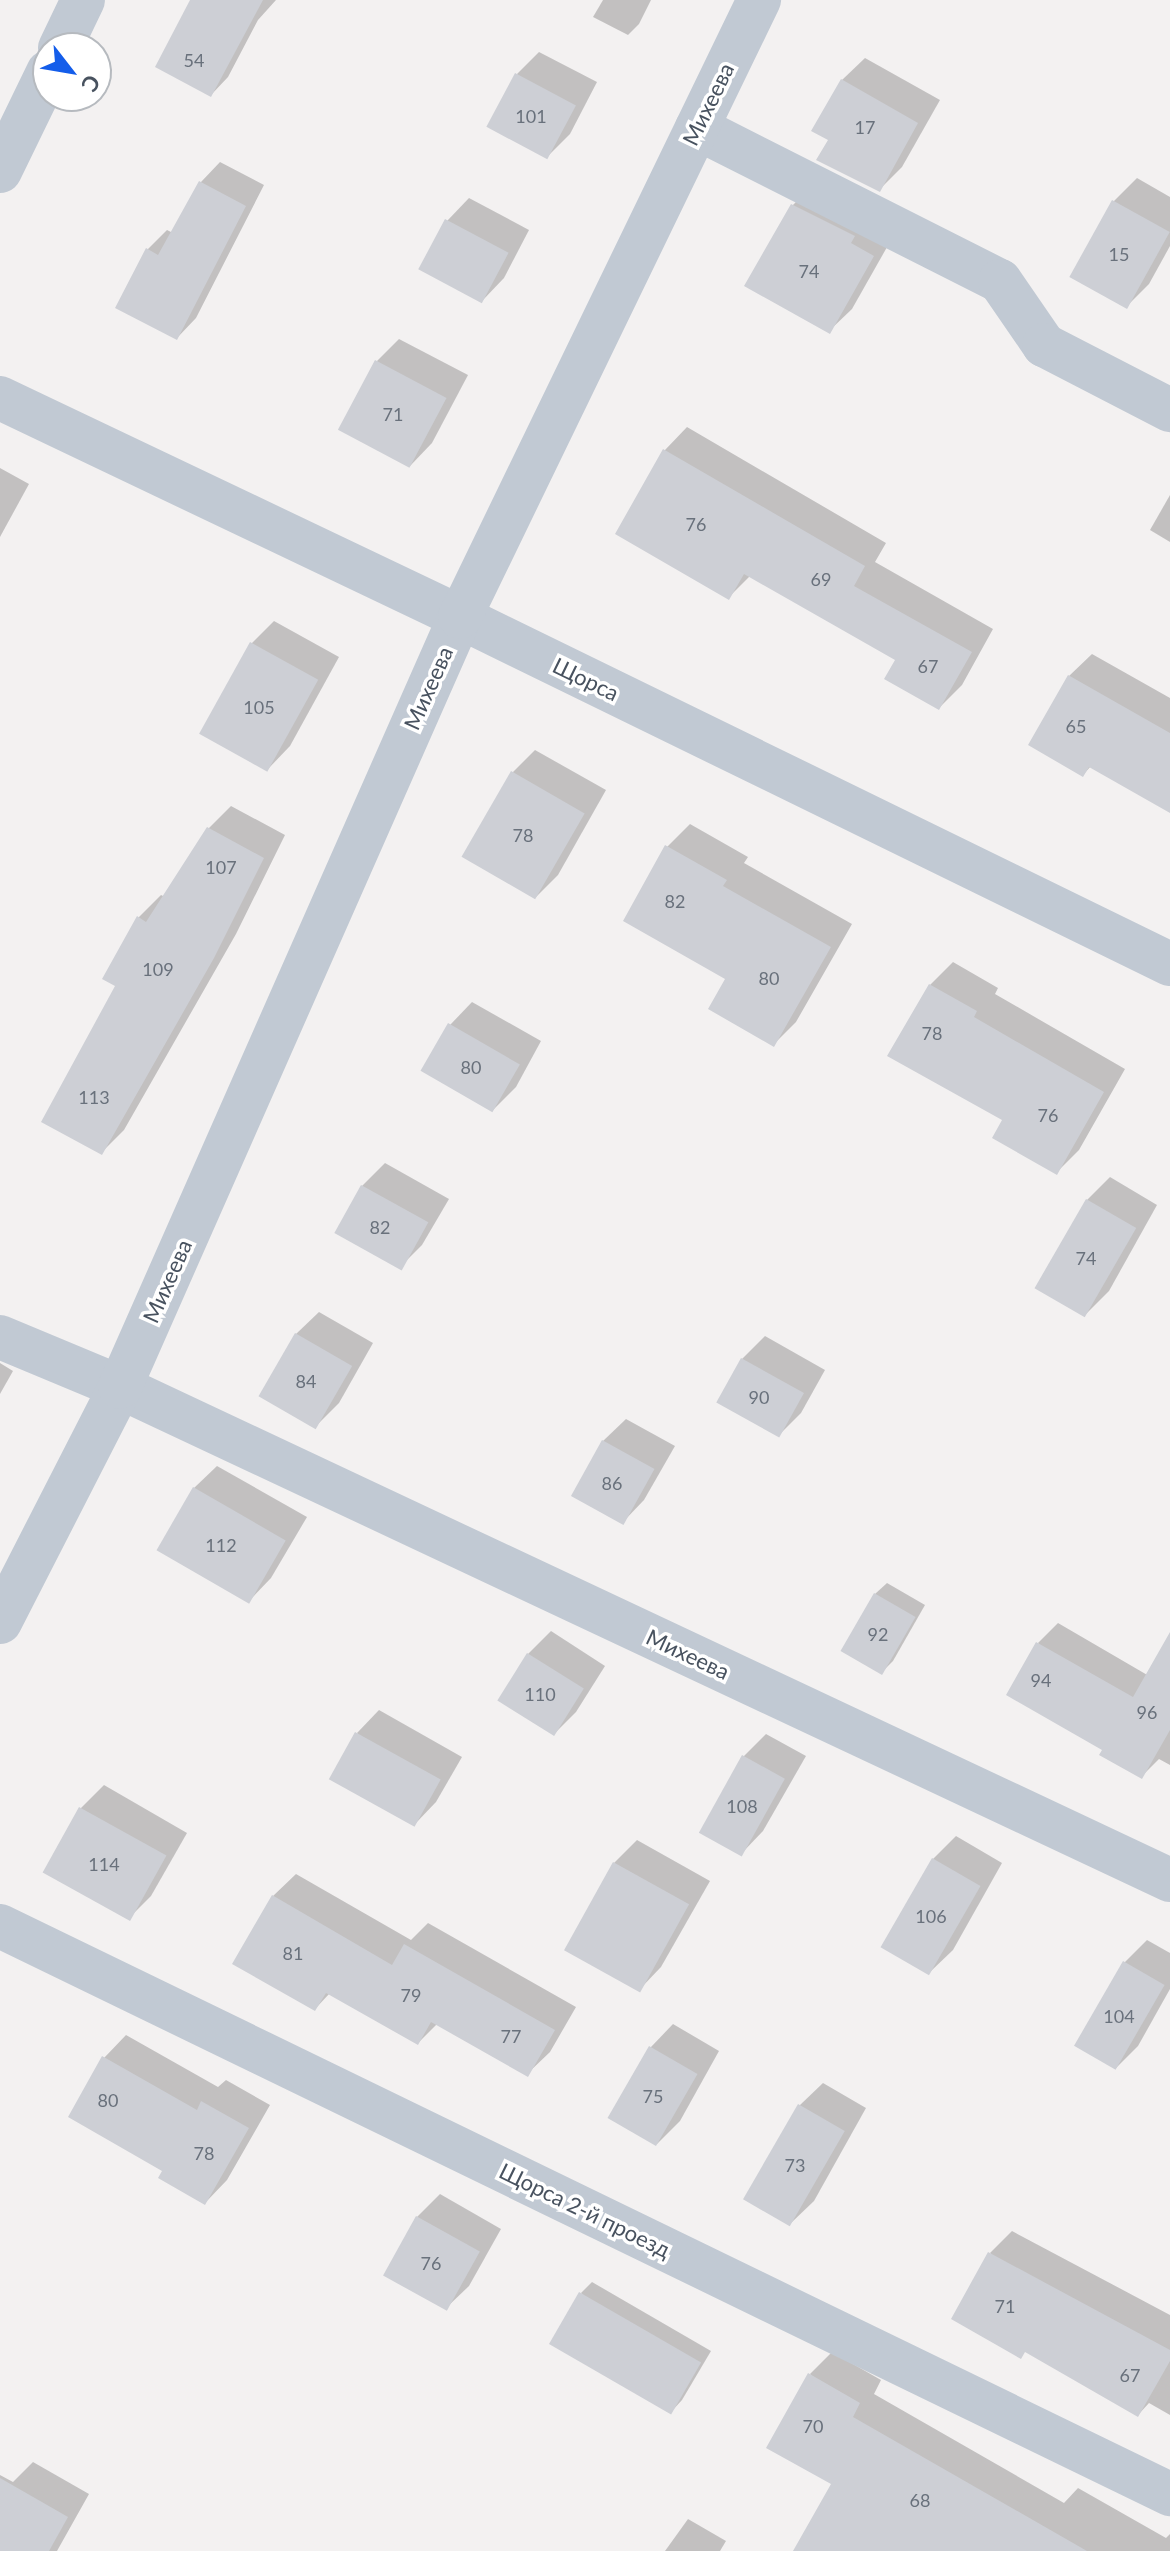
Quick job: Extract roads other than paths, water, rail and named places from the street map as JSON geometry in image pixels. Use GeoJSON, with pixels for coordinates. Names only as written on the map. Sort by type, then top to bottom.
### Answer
{"type":"FeatureCollection","features":[{"type":"Feature","properties":{"kind":"street"},"geometry":{"type":"LineString","coordinates":[[68,32],[83,0]]}},
{"type":"Feature","properties":{"kind":"street","name":"Михеева"},"geometry":{"type":"LineString","coordinates":[[0,1622],[120,1387],[460,617],[759,0]]}},
{"type":"Feature","properties":{"kind":"street"},"geometry":{"type":"LineString","coordinates":[[0,171],[32,105]]}},
{"type":"Feature","properties":{"kind":"street"},"geometry":{"type":"LineString","coordinates":[[697,128],[1000,281],[1044,345],[1170,410]]}},
{"type":"Feature","properties":{"kind":"street","name":"Щорса"},"geometry":{"type":"LineString","coordinates":[[0,398],[460,617],[1170,964]]}},
{"type":"Feature","properties":{"kind":"street"},"geometry":{"type":"LineString","coordinates":[[0,1337],[120,1387]]}},
{"type":"Feature","properties":{"kind":"street","name":"Михеева"},"geometry":{"type":"LineString","coordinates":[[120,1387],[1170,1880]]}},
{"type":"Feature","properties":{"kind":"street","name":"Щорса 2-й проезд"},"geometry":{"type":"LineString","coordinates":[[0,1926],[1170,2494]]}}]}
